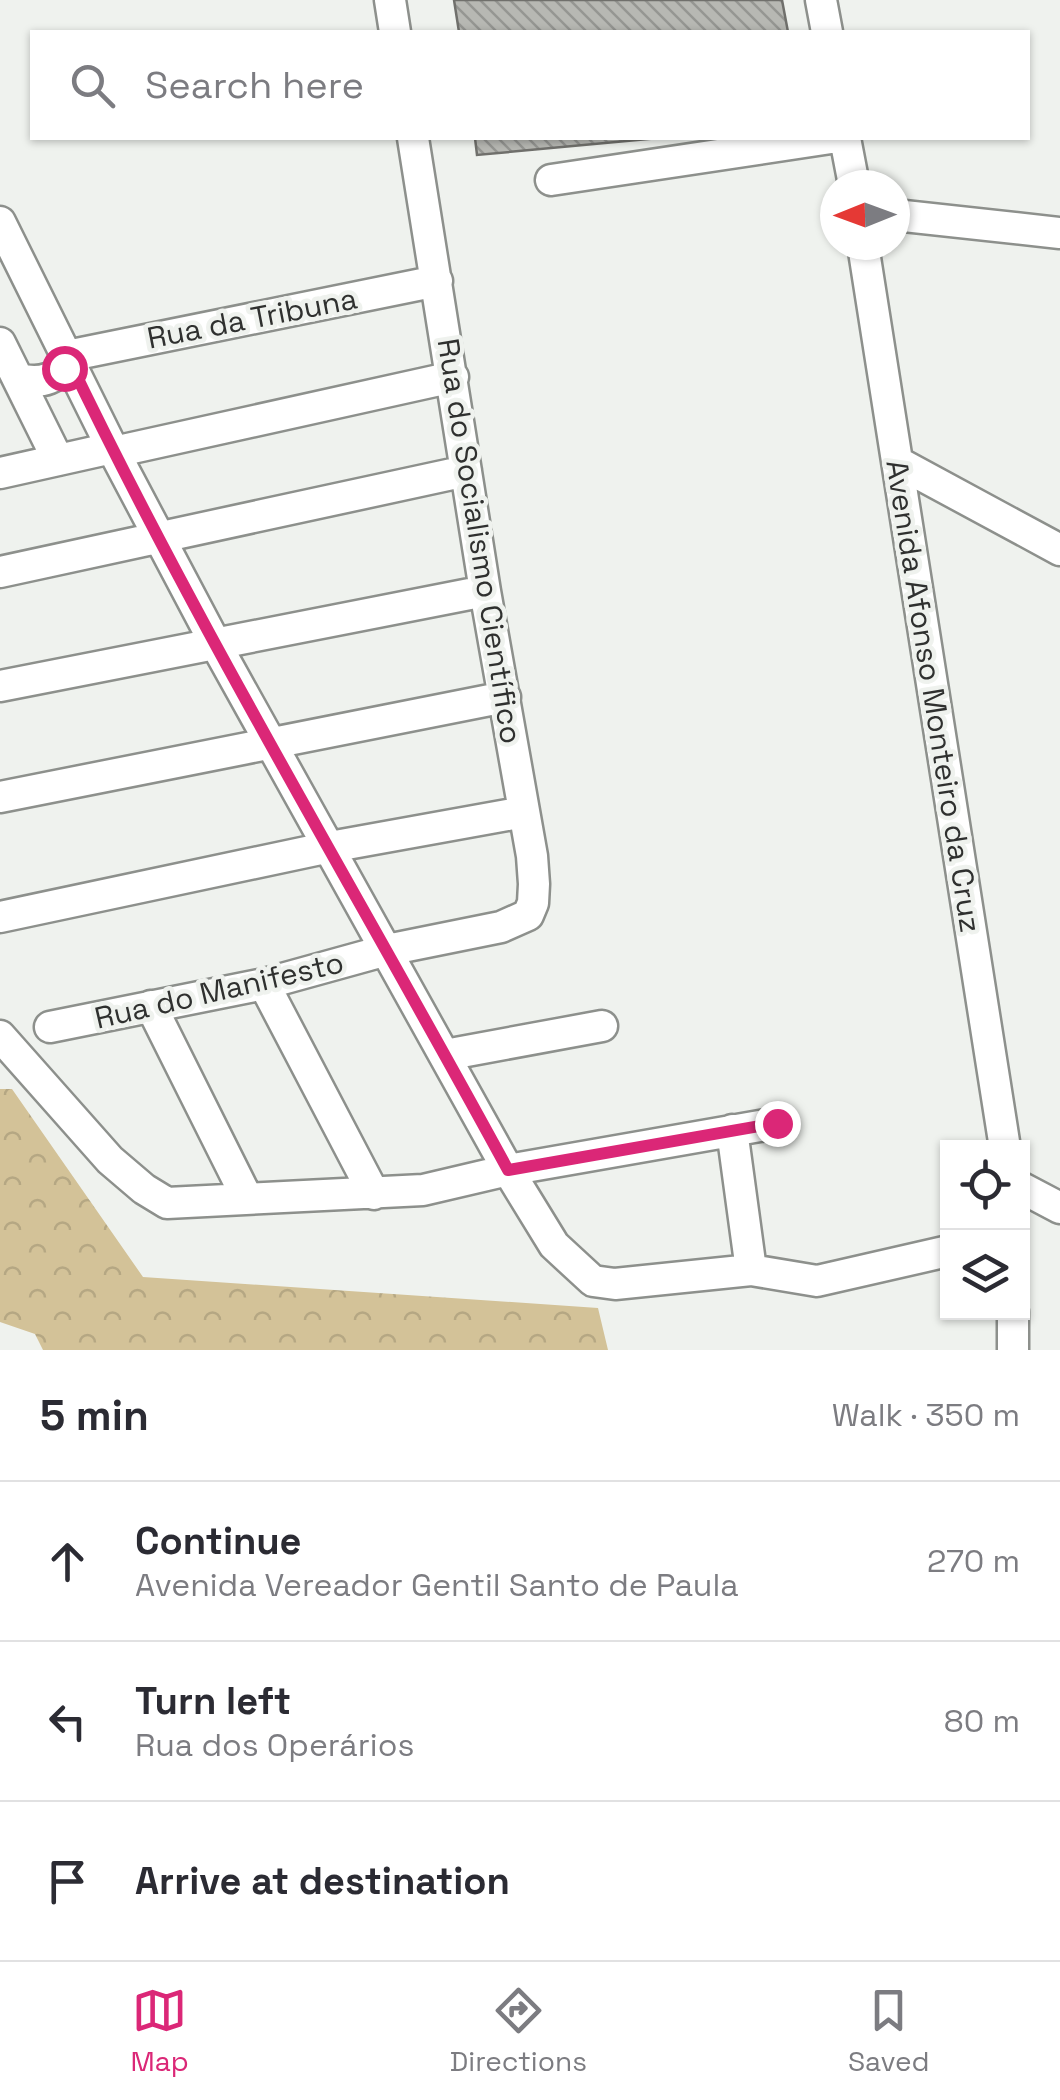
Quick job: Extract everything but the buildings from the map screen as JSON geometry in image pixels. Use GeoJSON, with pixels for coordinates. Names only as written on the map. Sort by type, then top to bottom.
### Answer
{"type":"FeatureCollection","features":[{"type":"Feature","properties":{"kind":"street"},"geometry":{"type":"LineString","coordinates":[[390,0],[395,30]]}},
{"type":"Feature","properties":{"kind":"street"},"geometry":{"type":"LineString","coordinates":[[821,0],[827,30]]}},
{"type":"Feature","properties":{"kind":"street","name":"Rua do Socialismo Científico"},"geometry":{"type":"LineString","coordinates":[[413,140],[533,870],[533,903],[528,915],[501,927]]}},
{"type":"Feature","properties":{"kind":"street"},"geometry":{"type":"LineString","coordinates":[[551,180],[819,140]]}},
{"type":"Feature","properties":{"kind":"street"},"geometry":{"type":"LineString","coordinates":[[845,140],[851,170]]}},
{"type":"Feature","properties":{"kind":"street"},"geometry":{"type":"LineString","coordinates":[[910,217],[1060,233]]}},
{"type":"Feature","properties":{"kind":"street"},"geometry":{"type":"LineString","coordinates":[[0,222],[8,256],[67,356],[112,450],[215,643],[508,1170],[554,1245],[593,1281],[615,1284],[752,1270],[817,1282],[940,1253]]}},
{"type":"Feature","properties":{"kind":"street","name":"Avenida Afonso Monteiro da Cruz"},"geometry":{"type":"LineString","coordinates":[[866,260],[1004,1140]]}},
{"type":"Feature","properties":{"kind":"street","name":"Rua da Tribuna"},"geometry":{"type":"LineString","coordinates":[[67,356],[437,281]]}},
{"type":"Feature","properties":{"kind":"street"},"geometry":{"type":"LineString","coordinates":[[0,343],[58,460]]}},
{"type":"Feature","properties":{"kind":"street"},"geometry":{"type":"LineString","coordinates":[[18,379],[48,380],[64,368],[67,356]]}},
{"type":"Feature","properties":{"kind":"street"},"geometry":{"type":"LineString","coordinates":[[0,473],[452,377]]}},
{"type":"Feature","properties":{"kind":"street"},"geometry":{"type":"LineString","coordinates":[[899,463],[1060,550]]}},
{"type":"Feature","properties":{"kind":"street"},"geometry":{"type":"LineString","coordinates":[[0,572],[466,472]]}},
{"type":"Feature","properties":{"kind":"street"},"geometry":{"type":"LineString","coordinates":[[0,686],[485,590]]}},
{"type":"Feature","properties":{"kind":"street"},"geometry":{"type":"LineString","coordinates":[[0,797],[505,697]]}},
{"type":"Feature","properties":{"kind":"street"},"geometry":{"type":"LineString","coordinates":[[0,917],[330,847],[524,812]]}},
{"type":"Feature","properties":{"kind":"street","name":"Rua do Manifesto"},"geometry":{"type":"LineString","coordinates":[[50,1027],[264,984],[387,950],[501,927]]}},
{"type":"Feature","properties":{"kind":"street"},"geometry":{"type":"LineString","coordinates":[[264,984],[374,1194]]}},
{"type":"Feature","properties":{"kind":"street"},"geometry":{"type":"LineString","coordinates":[[151,1006],[246,1196]]}},
{"type":"Feature","properties":{"kind":"street"},"geometry":{"type":"LineString","coordinates":[[446,1054],[602,1026]]}},
{"type":"Feature","properties":{"kind":"street"},"geometry":{"type":"LineString","coordinates":[[0,1036],[110,1160],[167,1203],[423,1190],[508,1170],[777,1123]]}},
{"type":"Feature","properties":{"kind":"street"},"geometry":{"type":"LineString","coordinates":[[732,1130],[752,1270]]}},
{"type":"Feature","properties":{"kind":"street"},"geometry":{"type":"LineString","coordinates":[[1030,1192],[1060,1208]]}},
{"type":"Feature","properties":{"kind":"street"},"geometry":{"type":"LineString","coordinates":[[1013,1320],[1013,1350]]}},
{"type":"Feature","properties":{"kind":"green space"},"geometry":{"type":"Polygon","coordinates":[[[0,1089],[12,1089],[143,1277],[598,1308],[608,1350],[43,1350],[35,1334],[0,1322],[0,1089]]]}},
{"type":"Feature","properties":{"kind":"route"},"geometry":{"type":"LineString","coordinates":[[64,368],[67,356],[215,643],[508,1170],[777,1123]]}}]}
